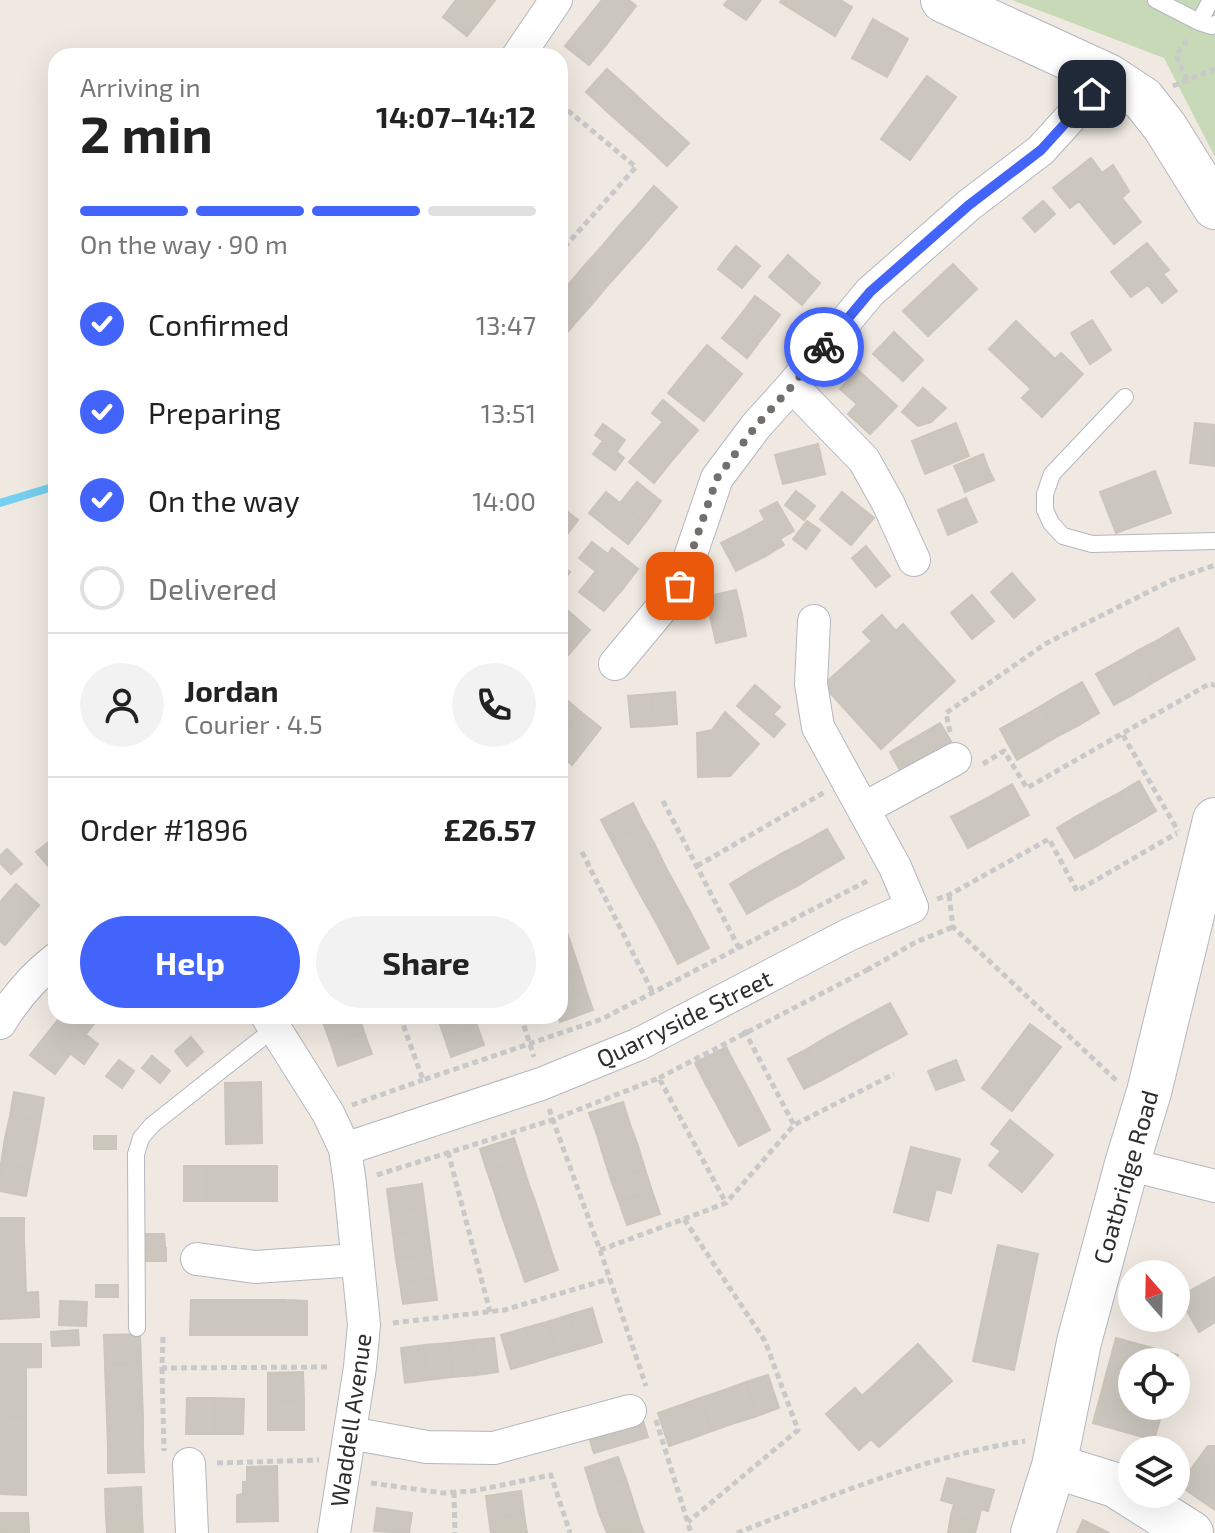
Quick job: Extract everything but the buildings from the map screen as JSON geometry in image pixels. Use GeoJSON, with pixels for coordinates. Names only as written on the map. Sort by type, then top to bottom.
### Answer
{"type":"FeatureCollection","features":[{"type":"Feature","properties":{"kind":"main road"},"geometry":{"type":"LineString","coordinates":[[943,0],[1108,76],[1143,99],[1165,127],[1215,207]]}},
{"type":"Feature","properties":{"kind":"main road","name":"Coatbridge Road"},"geometry":{"type":"LineString","coordinates":[[1033,1533],[1055,1457],[1079,1342],[1149,1092],[1215,820]]}},
{"type":"Feature","properties":{"kind":"main road"},"geometry":{"type":"LineString","coordinates":[[1055,1457],[1115,1485],[1191,1533]]}},
{"type":"Feature","properties":{"kind":"street"},"geometry":{"type":"LineString","coordinates":[[523,48],[556,0]]}},
{"type":"Feature","properties":{"kind":"street"},"geometry":{"type":"LineString","coordinates":[[615,664],[680,586],[717,478],[756,426],[870,292],[969,205],[1041,150],[1108,76]]}},
{"type":"Feature","properties":{"kind":"street"},"geometry":{"type":"LineString","coordinates":[[792,386],[864,460],[914,560]]}},
{"type":"Feature","properties":{"kind":"street"},"geometry":{"type":"LineString","coordinates":[[814,621],[811,684],[818,727],[895,867],[912,907]]}},
{"type":"Feature","properties":{"kind":"street"},"geometry":{"type":"LineString","coordinates":[[855,795],[955,759]]}},
{"type":"Feature","properties":{"kind":"street","name":"Quarryside Street"},"geometry":{"type":"LineString","coordinates":[[345,1149],[541,1084],[639,1044],[848,935],[912,907]]}},
{"type":"Feature","properties":{"kind":"street"},"geometry":{"type":"LineString","coordinates":[[0,1023],[20,993],[48,965]]}},
{"type":"Feature","properties":{"kind":"street","name":"Waddell Avenue"},"geometry":{"type":"LineString","coordinates":[[273,1024],[328,1113],[345,1149],[350,1184],[364,1325],[334,1533]]}},
{"type":"Feature","properties":{"kind":"street"},"geometry":{"type":"LineString","coordinates":[[1127,1164],[1215,1186]]}},
{"type":"Feature","properties":{"kind":"street"},"geometry":{"type":"LineString","coordinates":[[197,1259],[255,1267],[357,1260]]}},
{"type":"Feature","properties":{"kind":"street"},"geometry":{"type":"LineString","coordinates":[[346,1457],[427,1447],[494,1448],[643,1415]]}},
{"type":"Feature","properties":{"kind":"street"},"geometry":{"type":"LineString","coordinates":[[189,1464],[192,1533]]}},
{"type":"Feature","properties":{"kind":"lane"},"geometry":{"type":"LineString","coordinates":[[1156,0],[1207,23],[1211,0]]}},
{"type":"Feature","properties":{"kind":"lane"},"geometry":{"type":"LineString","coordinates":[[1125,397],[1052,474],[1045,494],[1045,510],[1051,523],[1063,536],[1092,544],[1215,541]]}},
{"type":"Feature","properties":{"kind":"lane"},"geometry":{"type":"LineString","coordinates":[[137,1328],[136,1154],[141,1138],[152,1125],[270,1024]]}},
{"type":"Feature","properties":{"kind":"path"},"geometry":{"type":"LineString","coordinates":[[1187,80],[1176,56],[1207,23]]}},
{"type":"Feature","properties":{"kind":"path"},"geometry":{"type":"LineString","coordinates":[[568,111],[636,167],[568,241]]}},
{"type":"Feature","properties":{"kind":"path"},"geometry":{"type":"LineString","coordinates":[[1215,565],[1172,580],[1045,644],[946,713],[955,759],[972,771],[1004,751],[1027,788],[1209,684],[1215,685]]}},
{"type":"Feature","properties":{"kind":"path"},"geometry":{"type":"LineString","coordinates":[[912,907],[949,895],[1049,839],[1077,891],[1178,832],[1123,735]]}},
{"type":"Feature","properties":{"kind":"path"},"geometry":{"type":"LineString","coordinates":[[697,866],[855,795]]}},
{"type":"Feature","properties":{"kind":"path"},"geometry":{"type":"LineString","coordinates":[[663,801],[743,958]]}},
{"type":"Feature","properties":{"kind":"path"},"geometry":{"type":"LineString","coordinates":[[582,852],[653,993]]}},
{"type":"Feature","properties":{"kind":"path"},"geometry":{"type":"LineString","coordinates":[[328,1113],[602,1019],[895,867]]}},
{"type":"Feature","properties":{"kind":"path"},"geometry":{"type":"LineString","coordinates":[[949,895],[953,927],[1123,1087],[1149,1092]]}},
{"type":"Feature","properties":{"kind":"path"},"geometry":{"type":"LineString","coordinates":[[350,1184],[552,1120],[659,1078],[869,969]]}},
{"type":"Feature","properties":{"kind":"path"},"geometry":{"type":"LineString","coordinates":[[728,999],[794,1125]]}},
{"type":"Feature","properties":{"kind":"path"},"geometry":{"type":"LineString","coordinates":[[403,1024],[423,1080]]}},
{"type":"Feature","properties":{"kind":"path"},"geometry":{"type":"LineString","coordinates":[[524,1024],[552,1120],[647,1390],[643,1415],[691,1533]]}},
{"type":"Feature","properties":{"kind":"path"},"geometry":{"type":"LineString","coordinates":[[600,1250],[726,1203],[794,1125],[894,1074]]}},
{"type":"Feature","properties":{"kind":"path"},"geometry":{"type":"LineString","coordinates":[[659,1078],[726,1203]]}},
{"type":"Feature","properties":{"kind":"path"},"geometry":{"type":"LineString","coordinates":[[448,1152],[490,1312]]}},
{"type":"Feature","properties":{"kind":"path"},"geometry":{"type":"LineString","coordinates":[[684,1219],[765,1341],[798,1430],[688,1522]]}},
{"type":"Feature","properties":{"kind":"path"},"geometry":{"type":"LineString","coordinates":[[364,1325],[504,1310],[609,1279]]}},
{"type":"Feature","properties":{"kind":"path"},"geometry":{"type":"LineString","coordinates":[[163,1337],[165,1465],[346,1457],[443,1493],[473,1491],[551,1475],[570,1533]]}},
{"type":"Feature","properties":{"kind":"path"},"geometry":{"type":"LineString","coordinates":[[162,1368],[360,1367]]}},
{"type":"Feature","properties":{"kind":"path"},"geometry":{"type":"LineString","coordinates":[[737,1533],[925,1462],[1025,1441],[1055,1457]]}},
{"type":"Feature","properties":{"kind":"path"},"geometry":{"type":"LineString","coordinates":[[454,1492],[455,1533]]}},
{"type":"Feature","properties":{"kind":"green space"},"geometry":{"type":"Polygon","coordinates":[[[1012,0],[1215,0],[1215,157],[1164,58],[1012,0]]]}},
{"type":"Feature","properties":{"kind":"waterway"},"geometry":{"type":"LineString","coordinates":[[0,503],[48,488]]}},
{"type":"Feature","properties":{"kind":"way so far"},"geometry":{"type":"LineString","coordinates":[[680,586],[717,478],[756,426],[824,347]]}},
{"type":"Feature","properties":{"kind":"route"},"geometry":{"type":"LineString","coordinates":[[824,347],[870,292],[969,205],[1041,150],[1092,94]]}}]}
